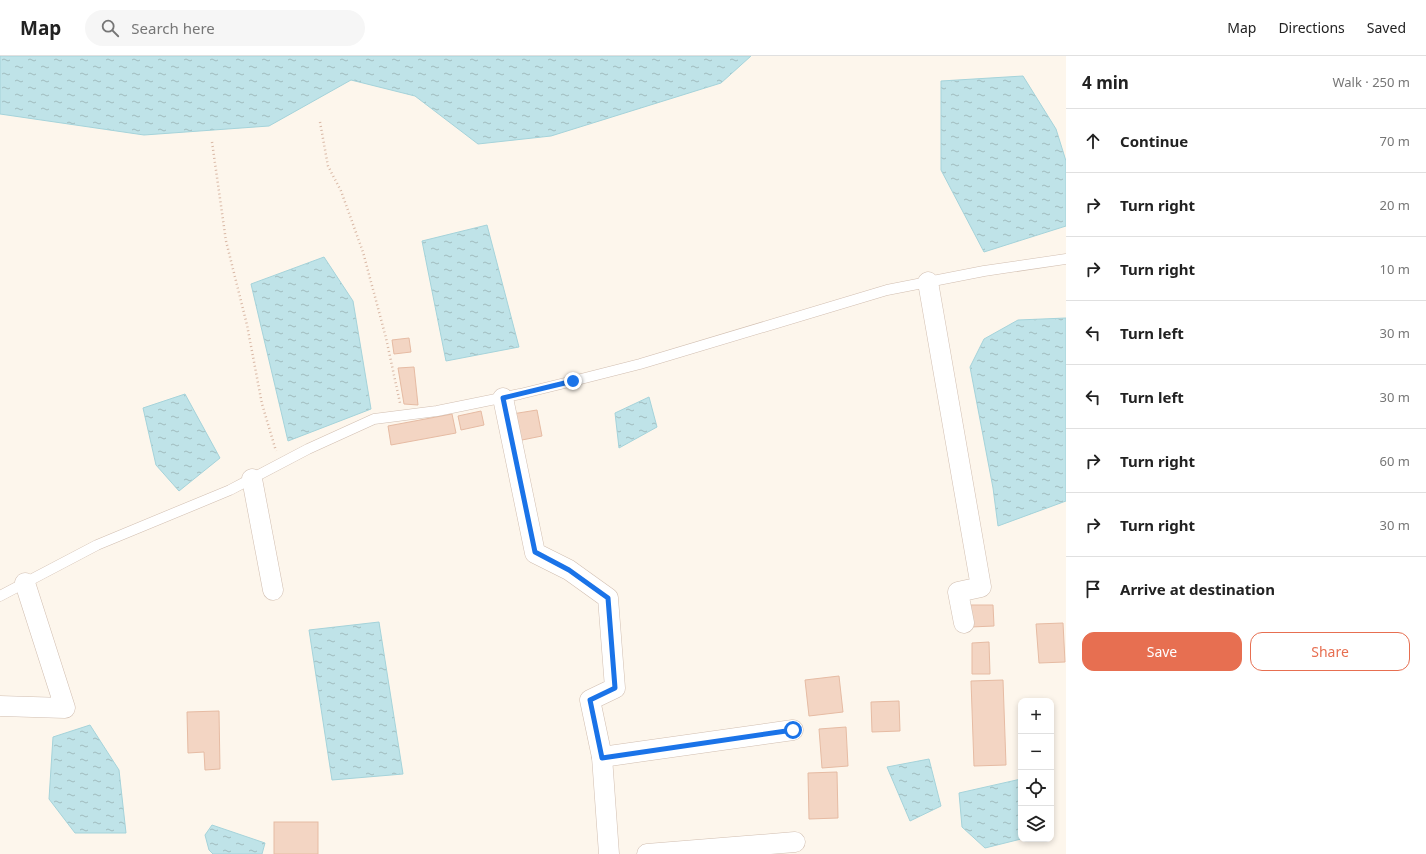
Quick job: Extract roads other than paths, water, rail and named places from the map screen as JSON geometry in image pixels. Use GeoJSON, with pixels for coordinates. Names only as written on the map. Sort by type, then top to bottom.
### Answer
{"type":"FeatureCollection","features":[{"type":"Feature","properties":{"kind":"street"},"geometry":{"type":"LineString","coordinates":[[928,282],[981,587],[958,592],[964,623]]}},
{"type":"Feature","properties":{"kind":"street"},"geometry":{"type":"LineString","coordinates":[[503,398],[535,552],[569,570],[608,598],[615,688],[590,700],[602,758],[609,854]]}},
{"type":"Feature","properties":{"kind":"street"},"geometry":{"type":"LineString","coordinates":[[252,479],[273,590]]}},
{"type":"Feature","properties":{"kind":"street"},"geometry":{"type":"LineString","coordinates":[[0,706],[65,708],[25,583]]}},
{"type":"Feature","properties":{"kind":"street"},"geometry":{"type":"LineString","coordinates":[[602,758],[793,730]]}},
{"type":"Feature","properties":{"kind":"street"},"geometry":{"type":"LineString","coordinates":[[647,854],[795,842]]}},
{"type":"Feature","properties":{"kind":"lane"},"geometry":{"type":"LineString","coordinates":[[0,596],[97,545],[230,490],[280,464],[374,419],[438,411],[503,398],[640,364],[887,290],[984,271],[1066,259]]}},
{"type":"Feature","properties":{"kind":"water"},"geometry":{"type":"Polygon","coordinates":[[[0,56],[751,56],[721,83],[551,136],[478,144],[415,96],[351,80],[269,126],[144,135],[0,114],[0,56]]]}},
{"type":"Feature","properties":{"kind":"water"},"geometry":{"type":"Polygon","coordinates":[[[1023,76],[1056,129],[1066,161],[1066,226],[984,252],[941,170],[941,81],[1023,76]]]}},
{"type":"Feature","properties":{"kind":"water"},"geometry":{"type":"Polygon","coordinates":[[[487,225],[519,347],[446,361],[422,241],[487,225]]]}},
{"type":"Feature","properties":{"kind":"water"},"geometry":{"type":"Polygon","coordinates":[[[324,257],[353,301],[371,409],[288,441],[251,284],[324,257]]]}},
{"type":"Feature","properties":{"kind":"water"},"geometry":{"type":"Polygon","coordinates":[[[1066,318],[1066,501],[998,526],[993,488],[970,367],[984,339],[1018,320],[1066,318]]]}},
{"type":"Feature","properties":{"kind":"water"},"geometry":{"type":"Polygon","coordinates":[[[185,394],[220,458],[179,491],[156,465],[143,408],[185,394]]]}},
{"type":"Feature","properties":{"kind":"water"},"geometry":{"type":"Polygon","coordinates":[[[649,397],[657,427],[619,448],[615,413],[649,397]]]}},
{"type":"Feature","properties":{"kind":"water"},"geometry":{"type":"Polygon","coordinates":[[[379,622],[403,774],[332,780],[309,630],[379,622]]]}},
{"type":"Feature","properties":{"kind":"water"},"geometry":{"type":"Polygon","coordinates":[[[90,725],[119,770],[126,833],[75,833],[49,799],[53,737],[90,725]]]}},
{"type":"Feature","properties":{"kind":"water"},"geometry":{"type":"Polygon","coordinates":[[[929,759],[941,806],[910,821],[887,767],[929,759]]]}},
{"type":"Feature","properties":{"kind":"water"},"geometry":{"type":"Polygon","coordinates":[[[1018,780],[1018,840],[985,848],[962,827],[959,793],[1018,780]]]}},
{"type":"Feature","properties":{"kind":"water"},"geometry":{"type":"Polygon","coordinates":[[[212,825],[265,843],[262,854],[213,854],[209,850],[205,835],[212,825]]]}}]}
